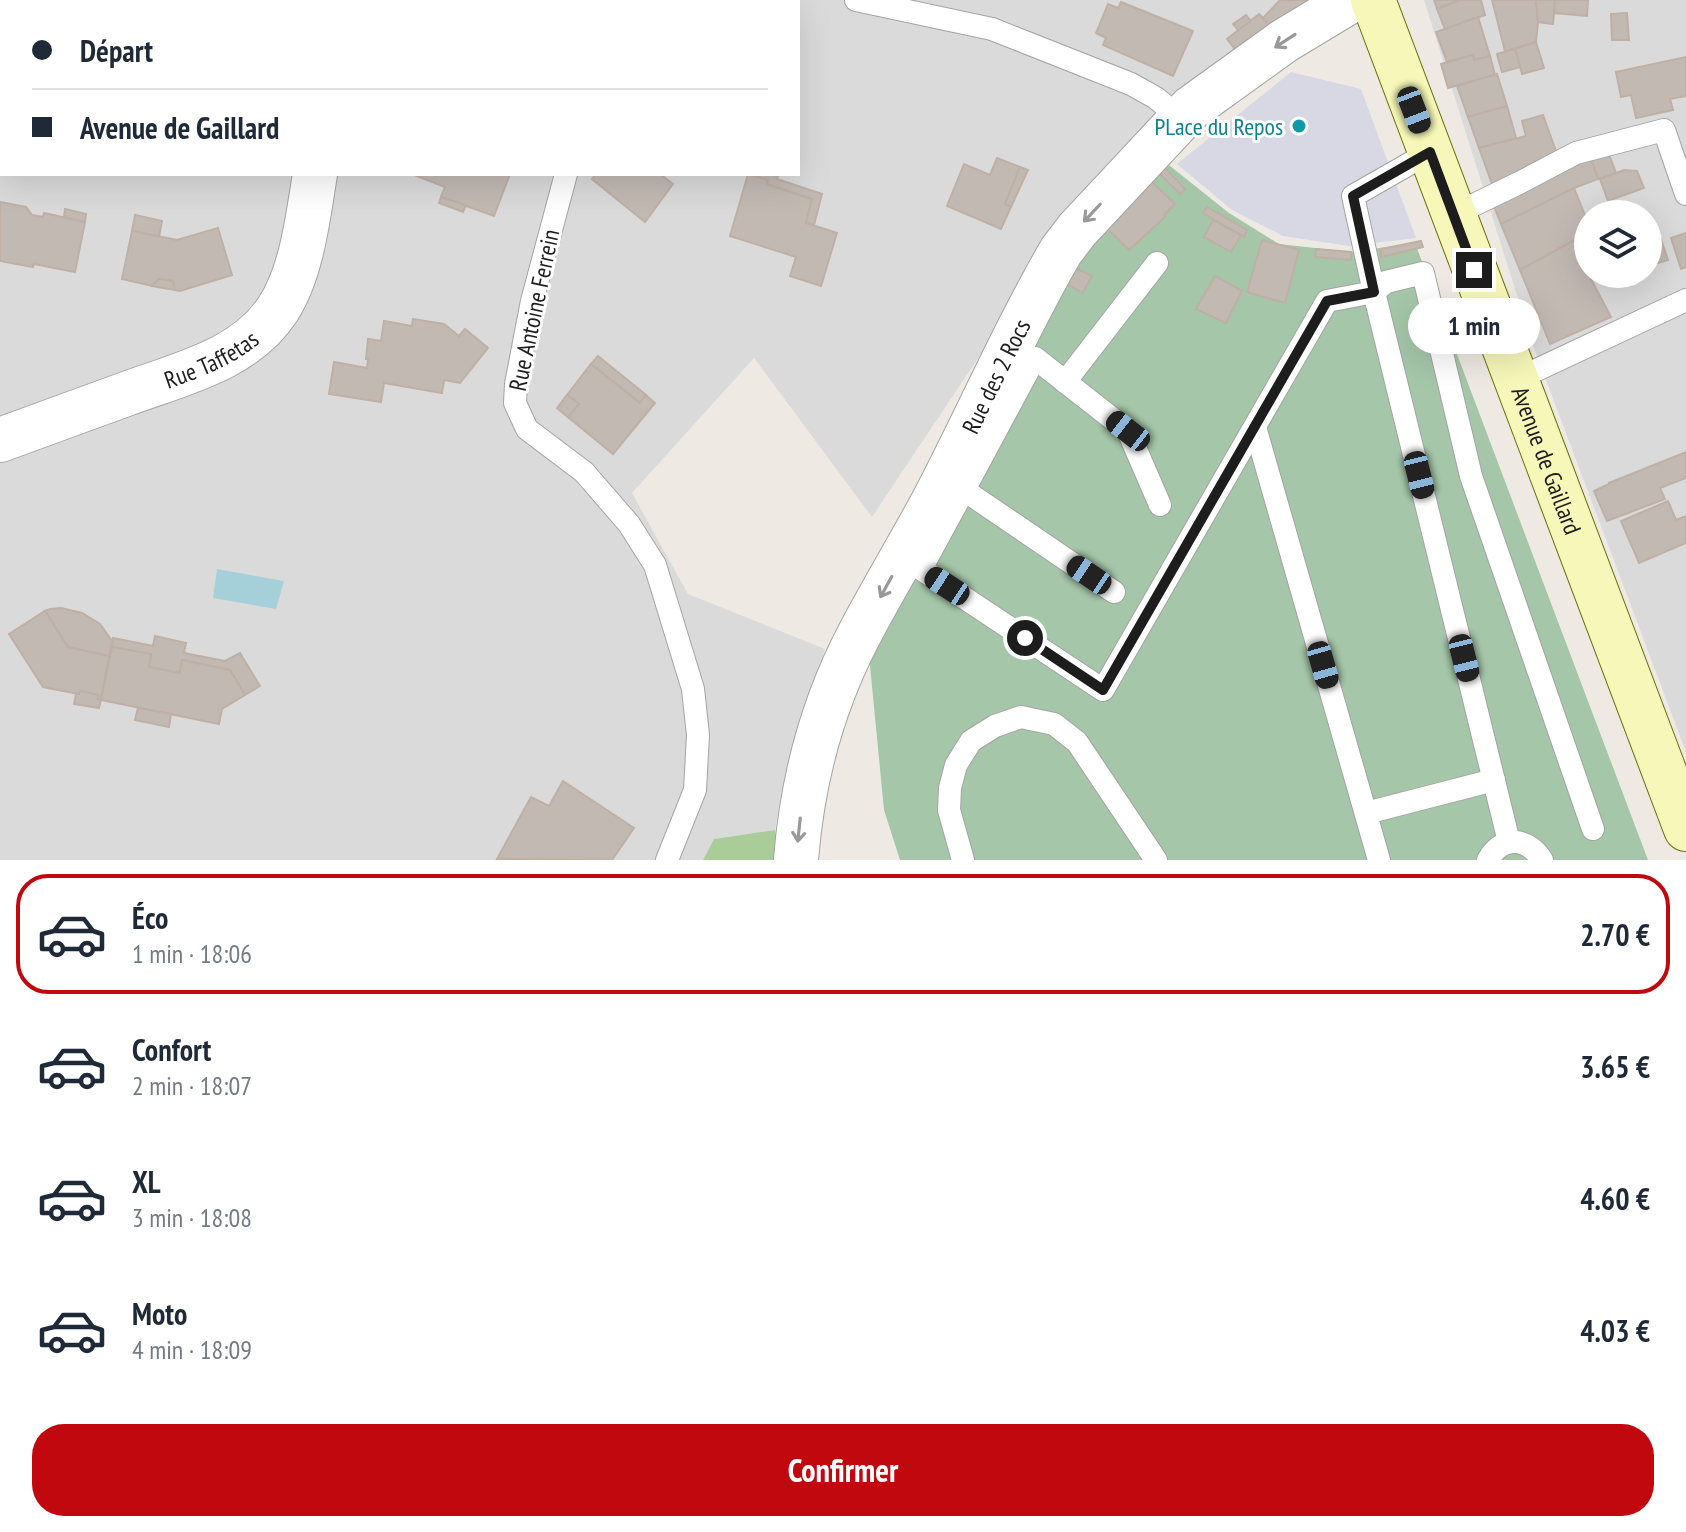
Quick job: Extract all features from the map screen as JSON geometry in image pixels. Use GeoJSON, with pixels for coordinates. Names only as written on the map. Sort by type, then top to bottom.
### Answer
{"type":"FeatureCollection","features":[{"type":"Feature","properties":{"kind":"street","name":"Rue des 2 Rocs"},"geometry":{"type":"LineString","coordinates":[[796,860],[799,823],[816,740],[835,689],[859,635],[934,500],[1061,251],[1191,108],[1284,41],[1352,0]]}},
{"type":"Feature","properties":{"kind":"street","name":"Avenue de Gaillard"},"geometry":{"type":"LineString","coordinates":[[1373,0],[1686,829]]}},
{"type":"Feature","properties":{"kind":"street","name":"Rue Taffetas"},"geometry":{"type":"LineString","coordinates":[[0,440],[215,362],[253,337],[277,310],[290,287],[315,176]]}},
{"type":"Feature","properties":{"kind":"lane"},"geometry":{"type":"LineString","coordinates":[[856,0],[992,29],[1131,84],[1156,98],[1181,119]]}},
{"type":"Feature","properties":{"kind":"lane"},"geometry":{"type":"LineString","coordinates":[[1453,215],[1576,153],[1664,130],[1686,194]]}},
{"type":"Feature","properties":{"kind":"lane"},"geometry":{"type":"LineString","coordinates":[[1430,152],[1353,196],[1509,842]]}},
{"type":"Feature","properties":{"kind":"lane","name":"Rue Antoine Ferrein"},"geometry":{"type":"LineString","coordinates":[[565,176],[532,301],[515,403],[527,429],[584,472],[629,524],[655,565],[693,689],[698,735],[695,790],[667,860]]}},
{"type":"Feature","properties":{"kind":"lane"},"geometry":{"type":"LineString","coordinates":[[1065,382],[1157,263]]}},
{"type":"Feature","properties":{"kind":"lane"},"geometry":{"type":"LineString","coordinates":[[1160,505],[1128,431],[1035,358],[921,569],[1103,690],[1327,301],[1374,292],[1386,282],[1423,273],[1471,476],[1593,829]]}},
{"type":"Feature","properties":{"kind":"lane"},"geometry":{"type":"LineString","coordinates":[[1515,380],[1686,300]]}},
{"type":"Feature","properties":{"kind":"lane"},"geometry":{"type":"LineString","coordinates":[[1255,427],[1379,860]]}},
{"type":"Feature","properties":{"kind":"lane"},"geometry":{"type":"LineString","coordinates":[[964,490],[1114,592]]}},
{"type":"Feature","properties":{"kind":"lane"},"geometry":{"type":"LineString","coordinates":[[963,860],[949,810],[956,765],[971,741],[995,726],[1021,717],[1054,724],[1077,742],[1156,860]]}},
{"type":"Feature","properties":{"kind":"lane"},"geometry":{"type":"LineString","coordinates":[[1366,813],[1494,780]]}},
{"type":"Feature","properties":{"kind":"lane"},"geometry":{"type":"LineString","coordinates":[[1488,860],[1492,852],[1509,842],[1528,845],[1542,860]]}},
{"type":"Feature","properties":{"kind":"shaded area"},"geometry":{"type":"Polygon","coordinates":[[[800,0],[1332,0],[1112,158],[872,517],[754,358],[632,493],[688,594],[825,649],[782,791],[775,830],[714,839],[703,860],[0,860],[0,176],[800,176],[800,0]]]}},
{"type":"Feature","properties":{"kind":"shaded area"},"geometry":{"type":"Polygon","coordinates":[[[1424,0],[1686,0],[1686,752],[1531,340],[1424,0]]]}},
{"type":"Feature","properties":{"kind":"shaded area","name":"PLace du Repos"},"geometry":{"type":"Polygon","coordinates":[[[1291,72],[1361,89],[1416,238],[1349,246],[1283,236],[1232,210],[1177,164],[1291,72]]]}},
{"type":"Feature","properties":{"kind":"green space"},"geometry":{"type":"Polygon","coordinates":[[[1160,158],[1229,213],[1279,244],[1351,252],[1415,243],[1648,860],[900,860],[884,810],[868,645],[1062,279],[1160,158]]]}},
{"type":"Feature","properties":{"kind":"green space"},"geometry":{"type":"Polygon","coordinates":[[[775,830],[780,860],[703,860],[714,839],[775,830]]]}},
{"type":"Feature","properties":{"kind":"water"},"geometry":{"type":"Polygon","coordinates":[[[217,569],[284,581],[276,609],[213,598],[217,569]]]}},
{"type":"Feature","properties":{"kind":"building"},"geometry":{"type":"Polygon","coordinates":[[[1280,0],[1316,0],[1275,31],[1263,18],[1280,0]]]}},
{"type":"Feature","properties":{"kind":"building"},"geometry":{"type":"Polygon","coordinates":[[[1434,0],[1460,0],[1437,9],[1434,0]]]}},
{"type":"Feature","properties":{"kind":"building"},"geometry":{"type":"Polygon","coordinates":[[[1460,0],[1481,0],[1485,15],[1445,29],[1437,9],[1460,0]]]}},
{"type":"Feature","properties":{"kind":"building"},"geometry":{"type":"Polygon","coordinates":[[[1492,0],[1536,0],[1536,42],[1505,51],[1492,0]]]}},
{"type":"Feature","properties":{"kind":"building"},"geometry":{"type":"Polygon","coordinates":[[[1536,0],[1555,0],[1553,24],[1538,22],[1536,0]]]}},
{"type":"Feature","properties":{"kind":"building"},"geometry":{"type":"Polygon","coordinates":[[[1555,0],[1588,0],[1587,16],[1554,13],[1555,0]]]}},
{"type":"Feature","properties":{"kind":"building"},"geometry":{"type":"Polygon","coordinates":[[[1121,2],[1193,31],[1173,76],[1103,45],[1106,38],[1096,33],[1108,4],[1118,8],[1121,2]]]}},
{"type":"Feature","properties":{"kind":"building"},"geometry":{"type":"Polygon","coordinates":[[[1627,13],[1629,40],[1612,40],[1611,14],[1627,13]]]}},
{"type":"Feature","properties":{"kind":"building"},"geometry":{"type":"Polygon","coordinates":[[[1259,14],[1275,31],[1241,57],[1227,39],[1259,14]]]}},
{"type":"Feature","properties":{"kind":"building"},"geometry":{"type":"Polygon","coordinates":[[[1246,15],[1251,21],[1238,30],[1233,24],[1246,15]]]}},
{"type":"Feature","properties":{"kind":"building"},"geometry":{"type":"Polygon","coordinates":[[[1478,17],[1490,56],[1474,60],[1473,55],[1447,62],[1436,32],[1478,17]]]}},
{"type":"Feature","properties":{"kind":"building"},"geometry":{"type":"Polygon","coordinates":[[[1536,42],[1544,68],[1522,74],[1515,49],[1536,42]]]}},
{"type":"Feature","properties":{"kind":"building"},"geometry":{"type":"Polygon","coordinates":[[[1515,49],[1520,67],[1502,72],[1497,54],[1515,49]]]}},
{"type":"Feature","properties":{"kind":"building"},"geometry":{"type":"Polygon","coordinates":[[[1473,55],[1474,60],[1490,56],[1495,75],[1448,88],[1441,64],[1473,55]]]}},
{"type":"Feature","properties":{"kind":"building"},"geometry":{"type":"Polygon","coordinates":[[[1686,57],[1686,96],[1670,99],[1673,110],[1636,118],[1631,95],[1621,97],[1616,72],[1686,57]]]}},
{"type":"Feature","properties":{"kind":"building"},"geometry":{"type":"Polygon","coordinates":[[[1497,74],[1507,106],[1468,117],[1457,86],[1497,74]]]}},
{"type":"Feature","properties":{"kind":"building"},"geometry":{"type":"Polygon","coordinates":[[[1507,106],[1516,138],[1479,148],[1468,117],[1507,106]]]}},
{"type":"Feature","properties":{"kind":"building"},"geometry":{"type":"Polygon","coordinates":[[[1543,115],[1557,154],[1492,184],[1479,148],[1526,136],[1522,121],[1543,115]]]}},
{"type":"Feature","properties":{"kind":"building"},"geometry":{"type":"Polygon","coordinates":[[[1607,149],[1616,173],[1598,179],[1590,156],[1607,149]]]}},
{"type":"Feature","properties":{"kind":"building"},"geometry":{"type":"Polygon","coordinates":[[[1590,156],[1598,179],[1501,224],[1493,204],[1590,156]]]}},
{"type":"Feature","properties":{"kind":"building"},"geometry":{"type":"Polygon","coordinates":[[[997,158],[1020,167],[1005,204],[1011,207],[1001,229],[947,206],[964,164],[990,175],[997,158]]]}},
{"type":"Feature","properties":{"kind":"building"},"geometry":{"type":"Polygon","coordinates":[[[1020,167],[1028,170],[1011,207],[1005,204],[1020,167]]]}},
{"type":"Feature","properties":{"kind":"building"},"geometry":{"type":"Polygon","coordinates":[[[1165,168],[1185,189],[1180,194],[1159,173],[1165,168]]]}},
{"type":"Feature","properties":{"kind":"building"},"geometry":{"type":"Polygon","coordinates":[[[1624,170],[1637,171],[1644,188],[1608,200],[1600,179],[1624,170]]]}},
{"type":"Feature","properties":{"kind":"building"},"geometry":{"type":"Polygon","coordinates":[[[417,176],[509,176],[494,216],[441,197],[445,187],[417,176]]]}},
{"type":"Feature","properties":{"kind":"building"},"geometry":{"type":"Polygon","coordinates":[[[594,176],[663,176],[673,184],[645,222],[592,179],[594,176]]]}},
{"type":"Feature","properties":{"kind":"building"},"geometry":{"type":"Polygon","coordinates":[[[747,176],[768,180],[767,184],[812,199],[806,223],[837,233],[821,286],[790,276],[796,257],[730,236],[747,176]]]}},
{"type":"Feature","properties":{"kind":"building"},"geometry":{"type":"Polygon","coordinates":[[[755,176],[778,176],[777,179],[822,194],[814,225],[806,223],[812,199],[767,184],[768,180],[755,176]]]}},
{"type":"Feature","properties":{"kind":"building"},"geometry":{"type":"Polygon","coordinates":[[[1151,181],[1175,204],[1129,250],[1105,226],[1151,181]]]}},
{"type":"Feature","properties":{"kind":"building"},"geometry":{"type":"Polygon","coordinates":[[[1574,188],[1579,200],[1574,200],[1574,241],[1520,270],[1501,224],[1574,188]]]}},
{"type":"Feature","properties":{"kind":"building"},"geometry":{"type":"Polygon","coordinates":[[[441,197],[466,205],[463,212],[439,203],[441,197]]]}},
{"type":"Feature","properties":{"kind":"building"},"geometry":{"type":"Polygon","coordinates":[[[0,202],[26,207],[32,215],[43,217],[44,213],[85,222],[75,272],[0,261],[0,202]]]}},
{"type":"Feature","properties":{"kind":"building"},"geometry":{"type":"Polygon","coordinates":[[[1207,207],[1247,230],[1244,237],[1203,213],[1207,207]]]}},
{"type":"Feature","properties":{"kind":"building"},"geometry":{"type":"Polygon","coordinates":[[[65,209],[86,214],[85,222],[64,217],[65,209]]]}},
{"type":"Feature","properties":{"kind":"building"},"geometry":{"type":"Polygon","coordinates":[[[135,215],[162,221],[159,237],[132,231],[135,215]]]}},
{"type":"Feature","properties":{"kind":"building"},"geometry":{"type":"Polygon","coordinates":[[[1213,220],[1241,235],[1231,252],[1204,237],[1213,220]]]}},
{"type":"Feature","properties":{"kind":"building"},"geometry":{"type":"Polygon","coordinates":[[[218,228],[232,275],[180,291],[175,290],[173,281],[159,279],[152,286],[122,279],[132,231],[177,240],[218,228]]]}},
{"type":"Feature","properties":{"kind":"building"},"geometry":{"type":"Polygon","coordinates":[[[1686,233],[1686,267],[1681,269],[1671,238],[1686,233]]]}},
{"type":"Feature","properties":{"kind":"building"},"geometry":{"type":"Polygon","coordinates":[[[1262,240],[1299,250],[1285,303],[1247,292],[1262,240]]]}},
{"type":"Feature","properties":{"kind":"building"},"geometry":{"type":"Polygon","coordinates":[[[1574,240],[1574,288],[1596,288],[1611,317],[1550,344],[1520,270],[1574,240]]]}},
{"type":"Feature","properties":{"kind":"building"},"geometry":{"type":"Polygon","coordinates":[[[1421,241],[1423,247],[1381,257],[1381,249],[1421,241]]]}},
{"type":"Feature","properties":{"kind":"building"},"geometry":{"type":"Polygon","coordinates":[[[1662,242],[1668,260],[1662,262],[1662,242]]]}},
{"type":"Feature","properties":{"kind":"building"},"geometry":{"type":"Polygon","coordinates":[[[1316,249],[1351,252],[1351,260],[1315,257],[1316,249]]]}},
{"type":"Feature","properties":{"kind":"building"},"geometry":{"type":"Polygon","coordinates":[[[1075,268],[1092,276],[1083,293],[1067,284],[1075,268]]]}},
{"type":"Feature","properties":{"kind":"building"},"geometry":{"type":"Polygon","coordinates":[[[1215,276],[1242,291],[1226,323],[1196,309],[1215,276]]]}},
{"type":"Feature","properties":{"kind":"building"},"geometry":{"type":"Polygon","coordinates":[[[159,279],[173,281],[175,290],[152,286],[159,279]]]}},
{"type":"Feature","properties":{"kind":"building"},"geometry":{"type":"Polygon","coordinates":[[[413,319],[444,324],[459,336],[465,329],[488,348],[460,383],[444,380],[442,393],[384,383],[381,402],[329,394],[334,362],[367,368],[368,339],[381,341],[384,321],[412,326],[413,319]]]}},
{"type":"Feature","properties":{"kind":"building"},"geometry":{"type":"Polygon","coordinates":[[[598,356],[646,395],[640,403],[591,364],[598,356]]]}},
{"type":"Feature","properties":{"kind":"building"},"geometry":{"type":"Polygon","coordinates":[[[591,364],[640,403],[646,395],[655,403],[613,454],[568,417],[579,404],[567,395],[591,364]]]}},
{"type":"Feature","properties":{"kind":"building"},"geometry":{"type":"Polygon","coordinates":[[[567,395],[579,404],[568,417],[557,408],[567,395]]]}},
{"type":"Feature","properties":{"kind":"building"},"geometry":{"type":"Polygon","coordinates":[[[1686,452],[1686,478],[1660,488],[1665,499],[1607,521],[1594,491],[1686,452]]]}},
{"type":"Feature","properties":{"kind":"building"},"geometry":{"type":"Polygon","coordinates":[[[1668,501],[1676,520],[1686,516],[1686,543],[1639,563],[1621,521],[1668,501]]]}},
{"type":"Feature","properties":{"kind":"building"},"geometry":{"type":"Polygon","coordinates":[[[61,608],[82,613],[100,624],[112,641],[109,656],[68,647],[45,611],[61,608]]]}},
{"type":"Feature","properties":{"kind":"building"},"geometry":{"type":"Polygon","coordinates":[[[45,611],[68,647],[109,656],[101,699],[98,699],[99,695],[80,691],[79,694],[43,687],[9,634],[45,611]]]}},
{"type":"Feature","properties":{"kind":"building"},"geometry":{"type":"Polygon","coordinates":[[[155,636],[186,643],[184,653],[225,661],[240,653],[260,686],[245,695],[230,670],[182,660],[180,673],[149,667],[151,654],[112,647],[113,638],[153,646],[155,636]]]}},
{"type":"Feature","properties":{"kind":"building"},"geometry":{"type":"Polygon","coordinates":[[[112,647],[151,654],[149,667],[180,673],[182,660],[230,670],[245,695],[222,709],[219,724],[101,700],[112,647]]]}},
{"type":"Feature","properties":{"kind":"building"},"geometry":{"type":"Polygon","coordinates":[[[80,691],[99,695],[99,708],[74,704],[80,691]]]}},
{"type":"Feature","properties":{"kind":"building"},"geometry":{"type":"Polygon","coordinates":[[[138,708],[171,714],[169,727],[135,720],[138,708]]]}},
{"type":"Feature","properties":{"kind":"building"},"geometry":{"type":"Polygon","coordinates":[[[563,781],[634,828],[612,860],[497,859],[531,797],[549,806],[563,781]]]}},
{"type":"Feature","properties":{"kind":"place","name":"PLace du Repos"},"geometry":{"type":"Point","coordinates":[1299,126]}},
{"type":"Feature","properties":{"kind":"route"},"geometry":{"type":"LineString","coordinates":[[1025,638],[1103,690],[1327,301],[1374,292],[1353,196],[1430,152],[1474,270]]}}]}
